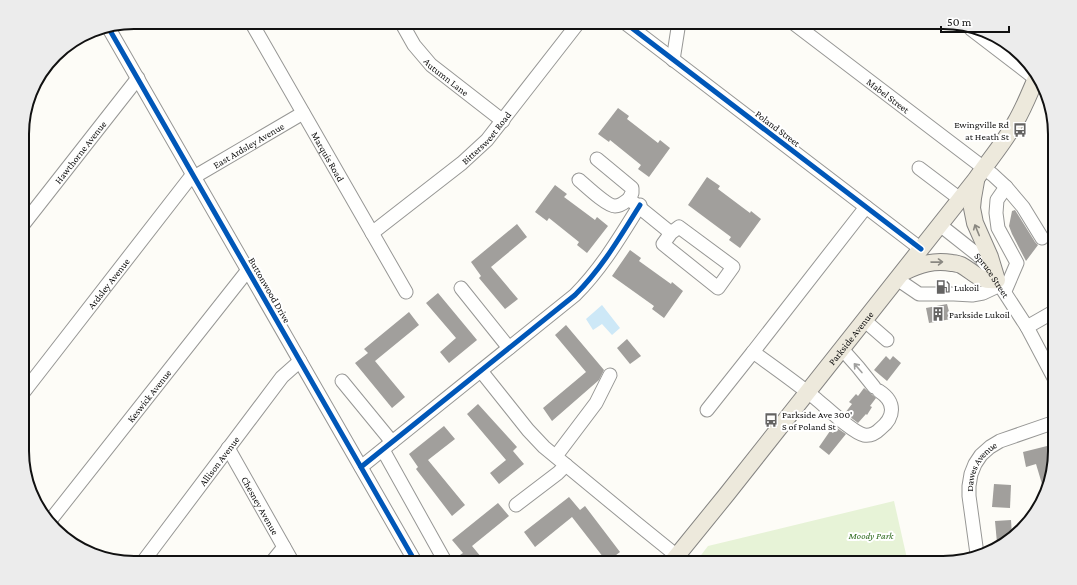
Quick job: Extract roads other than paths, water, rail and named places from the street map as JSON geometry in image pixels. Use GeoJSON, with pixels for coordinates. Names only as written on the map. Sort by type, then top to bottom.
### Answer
{"type":"FeatureCollection","features":[{"type":"Feature","properties":{"kind":"main road","name":"Parkside Avenue"},"geometry":{"type":"LineString","coordinates":[[676,556],[899,277],[1003,143],[1023,108],[1034,83]]}},
{"type":"Feature","properties":{"kind":"main road"},"geometry":{"type":"LineString","coordinates":[[980,173],[973,198],[972,208],[975,223],[1000,285]]}},
{"type":"Feature","properties":{"kind":"main road"},"geometry":{"type":"LineString","coordinates":[[899,277],[917,266],[931,262],[945,262],[959,264],[978,276],[1000,285]]}},
{"type":"Feature","properties":{"kind":"street","name":"Marquis Road"},"geometry":{"type":"LineString","coordinates":[[255,29],[406,292]]}},
{"type":"Feature","properties":{"kind":"street","name":"Autumn Lane"},"geometry":{"type":"LineString","coordinates":[[405,29],[414,45],[431,64],[503,121]]}},
{"type":"Feature","properties":{"kind":"street","name":"Bittersweet Road"},"geometry":{"type":"LineString","coordinates":[[372,233],[471,155],[487,140],[574,29]]}},
{"type":"Feature","properties":{"kind":"street","name":"Poland Street"},"geometry":{"type":"LineString","coordinates":[[633,29],[921,249]]}},
{"type":"Feature","properties":{"kind":"street"},"geometry":{"type":"LineString","coordinates":[[673,60],[678,29]]}},
{"type":"Feature","properties":{"kind":"street","name":"Mabel Street"},"geometry":{"type":"LineString","coordinates":[[801,29],[980,173],[1006,187],[1023,207],[1042,238]]}},
{"type":"Feature","properties":{"kind":"street","name":"Buttonwood Drive"},"geometry":{"type":"LineString","coordinates":[[111,32],[412,556]]}},
{"type":"Feature","properties":{"kind":"street"},"geometry":{"type":"LineString","coordinates":[[981,36],[1024,68]]}},
{"type":"Feature","properties":{"kind":"street","name":"Hawthorne Avenue"},"geometry":{"type":"LineString","coordinates":[[29,217],[138,78]]}},
{"type":"Feature","properties":{"kind":"street","name":"East Ardsley Avenue"},"geometry":{"type":"LineString","coordinates":[[193,175],[303,113]]}},
{"type":"Feature","properties":{"kind":"street"},"geometry":{"type":"LineString","coordinates":[[597,159],[632,188],[632,193],[636,204],[671,233]]}},
{"type":"Feature","properties":{"kind":"street"},"geometry":{"type":"LineString","coordinates":[[919,168],[960,199]]}},
{"type":"Feature","properties":{"kind":"street","name":"Ardsley Avenue"},"geometry":{"type":"LineString","coordinates":[[29,385],[193,175]]}},
{"type":"Feature","properties":{"kind":"street"},"geometry":{"type":"LineString","coordinates":[[579,180],[614,206],[622,204],[636,204]]}},
{"type":"Feature","properties":{"kind":"street"},"geometry":{"type":"LineString","coordinates":[[899,277],[919,294],[972,295],[983,293],[1000,285],[1017,263],[998,228],[996,214],[997,200],[1006,187]]}},
{"type":"Feature","properties":{"kind":"street"},"geometry":{"type":"LineString","coordinates":[[361,467],[575,295],[600,267],[636,204]]}},
{"type":"Feature","properties":{"kind":"street"},"geometry":{"type":"LineString","coordinates":[[707,410],[866,207]]}},
{"type":"Feature","properties":{"kind":"street","name":"Spruce Street"},"geometry":{"type":"LineString","coordinates":[[940,225],[978,255],[988,267],[1027,327],[1048,367]]}},
{"type":"Feature","properties":{"kind":"street"},"geometry":{"type":"LineString","coordinates":[[679,227],[733,267],[718,288],[663,244],[671,233],[679,227]]}},
{"type":"Feature","properties":{"kind":"street","name":"Keswick Avenue"},"geometry":{"type":"LineString","coordinates":[[53,517],[248,270]]}},
{"type":"Feature","properties":{"kind":"street"},"geometry":{"type":"LineString","coordinates":[[461,288],[509,348]]}},
{"type":"Feature","properties":{"kind":"street"},"geometry":{"type":"LineString","coordinates":[[1027,327],[1048,315]]}},
{"type":"Feature","properties":{"kind":"street"},"geometry":{"type":"LineString","coordinates":[[864,320],[887,340]]}},
{"type":"Feature","properties":{"kind":"street"},"geometry":{"type":"LineString","coordinates":[[753,352],[807,392],[854,430],[864,435],[875,434],[887,423],[890,415],[890,402],[842,349]]}},
{"type":"Feature","properties":{"kind":"street","name":"Allison Avenue"},"geometry":{"type":"LineString","coordinates":[[147,556],[282,376],[300,361]]}},
{"type":"Feature","properties":{"kind":"street"},"geometry":{"type":"LineString","coordinates":[[481,371],[528,430],[544,447],[635,522],[671,556]]}},
{"type":"Feature","properties":{"kind":"street"},"geometry":{"type":"LineString","coordinates":[[556,456],[596,404],[610,375]]}},
{"type":"Feature","properties":{"kind":"street"},"geometry":{"type":"LineString","coordinates":[[342,381],[387,446],[442,556]]}},
{"type":"Feature","properties":{"kind":"street","name":"Dawes Avenue"},"geometry":{"type":"LineString","coordinates":[[976,550],[968,496],[971,474],[975,464],[981,455],[1000,441],[1048,424]]}},
{"type":"Feature","properties":{"kind":"street","name":"Chesney Avenue"},"geometry":{"type":"LineString","coordinates":[[228,448],[289,556]]}},
{"type":"Feature","properties":{"kind":"street"},"geometry":{"type":"LineString","coordinates":[[516,505],[558,473],[566,465]]}},
{"type":"Feature","properties":{"kind":"street"},"geometry":{"type":"LineString","coordinates":[[276,556],[284,546]]}},
{"type":"Feature","properties":{"kind":"water"},"geometry":{"type":"Polygon","coordinates":[[[602,305],[620,328],[612,335],[602,324],[593,330],[586,319],[602,305]]]}},
{"type":"Feature","properties":{"kind":"place","name":"Ewingville Rd at Heath St"},"geometry":{"type":"Point","coordinates":[1020,130]}},
{"type":"Feature","properties":{"kind":"place","name":"Lukoil"},"geometry":{"type":"Point","coordinates":[943,287]}},
{"type":"Feature","properties":{"kind":"place","name":"Parkside Lukoil"},"geometry":{"type":"Point","coordinates":[938,314]}},
{"type":"Feature","properties":{"kind":"place","name":"Parkside Ave 300' S of Poland St"},"geometry":{"type":"Point","coordinates":[771,420]}},
{"type":"Feature","properties":{"kind":"park label","name":"Moody Park"},"geometry":{"type":"Point","coordinates":[871,535]}}]}
